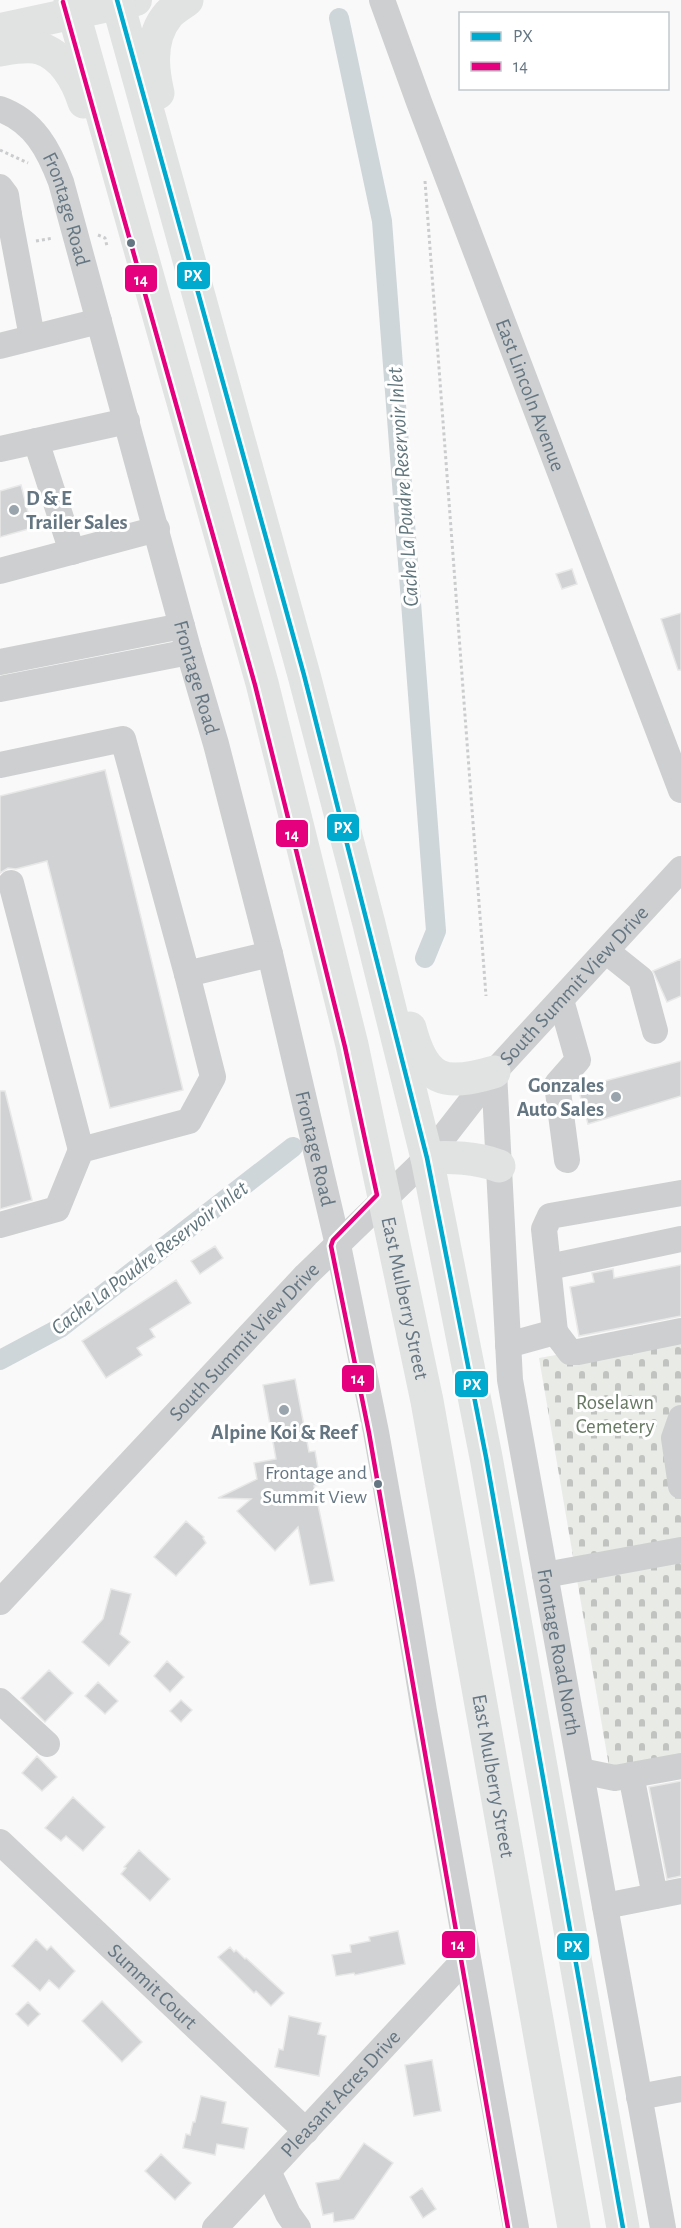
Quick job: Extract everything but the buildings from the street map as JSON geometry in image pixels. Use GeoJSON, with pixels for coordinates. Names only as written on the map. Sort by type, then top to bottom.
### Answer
{"type":"FeatureCollection","features":[{"type":"Feature","properties":{"kind":"highway"},"geometry":{"type":"LineString","coordinates":[[187,0],[168,15],[158,32],[153,59],[155,81],[247,414],[250,479]]}},
{"type":"Feature","properties":{"kind":"highway"},"geometry":{"type":"LineString","coordinates":[[124,1],[368,920],[427,1158],[486,1456],[623,2228]]}},
{"type":"Feature","properties":{"kind":"highway","name":"East Mulberry Street"},"geometry":{"type":"LineString","coordinates":[[72,6],[265,694],[352,1045],[427,1401],[574,2228]]}},
{"type":"Feature","properties":{"kind":"highway"},"geometry":{"type":"LineString","coordinates":[[0,50],[39,48],[64,64],[73,77],[82,95],[110,185],[142,303],[189,423]]}},
{"type":"Feature","properties":{"kind":"highway"},"geometry":{"type":"LineString","coordinates":[[368,920],[396,977],[414,1043],[426,1065],[434,1074],[444,1079],[473,1078],[494,1072]]}},
{"type":"Feature","properties":{"kind":"highway"},"geometry":{"type":"LineString","coordinates":[[427,1158],[466,1157],[484,1160],[499,1166]]}},
{"type":"Feature","properties":{"kind":"main road"},"geometry":{"type":"LineString","coordinates":[[0,29],[72,6],[124,1]]}},
{"type":"Feature","properties":{"kind":"street","name":"East Lincoln Avenue"},"geometry":{"type":"LineString","coordinates":[[382,0],[681,790]]}},
{"type":"Feature","properties":{"kind":"street","name":"Frontage Road"},"geometry":{"type":"LineString","coordinates":[[0,109],[26,123],[40,139],[52,158],[61,182],[216,744],[270,954],[338,1245],[376,1432],[516,2228]]}},
{"type":"Feature","properties":{"kind":"street"},"geometry":{"type":"LineString","coordinates":[[0,187],[6,195],[4,215],[32,337]]}},
{"type":"Feature","properties":{"kind":"street"},"geometry":{"type":"LineString","coordinates":[[0,346],[99,321]]}},
{"type":"Feature","properties":{"kind":"street"},"geometry":{"type":"LineString","coordinates":[[0,449],[127,421]]}},
{"type":"Feature","properties":{"kind":"street"},"geometry":{"type":"LineString","coordinates":[[36,441],[72,552]]}},
{"type":"Feature","properties":{"kind":"street"},"geometry":{"type":"LineString","coordinates":[[0,571],[157,529]]}},
{"type":"Feature","properties":{"kind":"street"},"geometry":{"type":"LineString","coordinates":[[0,662],[182,626]]}},
{"type":"Feature","properties":{"kind":"street"},"geometry":{"type":"LineString","coordinates":[[0,689],[189,652]]}},
{"type":"Feature","properties":{"kind":"street"},"geometry":{"type":"LineString","coordinates":[[0,765],[123,739],[213,1077],[189,1121],[81,1150]]}},
{"type":"Feature","properties":{"kind":"street","name":"South Summit View Drive"},"geometry":{"type":"LineString","coordinates":[[0,1602],[306,1275],[427,1158],[494,1072],[681,869]]}},
{"type":"Feature","properties":{"kind":"street"},"geometry":{"type":"LineString","coordinates":[[0,1225],[57,1209],[81,1150],[11,883]]}},
{"type":"Feature","properties":{"kind":"street"},"geometry":{"type":"LineString","coordinates":[[606,951],[641,979],[655,1031]]}},
{"type":"Feature","properties":{"kind":"street"},"geometry":{"type":"LineString","coordinates":[[187,974],[270,954]]}},
{"type":"Feature","properties":{"kind":"street"},"geometry":{"type":"LineString","coordinates":[[561,1000],[578,1060],[557,1084],[567,1160]]}},
{"type":"Feature","properties":{"kind":"street","name":"Frontage Road North"},"geometry":{"type":"LineString","coordinates":[[494,1072],[510,1380],[639,2097],[669,2198],[663,2228]]}},
{"type":"Feature","properties":{"kind":"street"},"geometry":{"type":"LineString","coordinates":[[679,1193],[550,1216],[544,1229],[555,1332],[570,1353],[681,1330]]}},
{"type":"Feature","properties":{"kind":"street"},"geometry":{"type":"LineString","coordinates":[[549,1267],[681,1239]]}},
{"type":"Feature","properties":{"kind":"street"},"geometry":{"type":"LineString","coordinates":[[508,1345],[555,1332]]}},
{"type":"Feature","properties":{"kind":"street"},"geometry":{"type":"LineString","coordinates":[[681,1418],[674,1438],[681,1486]]}},
{"type":"Feature","properties":{"kind":"street"},"geometry":{"type":"LineString","coordinates":[[545,1575],[681,1550]]}},
{"type":"Feature","properties":{"kind":"street"},"geometry":{"type":"LineString","coordinates":[[0,1701],[48,1744]]}},
{"type":"Feature","properties":{"kind":"street"},"geometry":{"type":"LineString","coordinates":[[580,1771],[615,1778],[681,1766]]}},
{"type":"Feature","properties":{"kind":"street"},"geometry":{"type":"LineString","coordinates":[[631,1775],[655,1896]]}},
{"type":"Feature","properties":{"kind":"street","name":"Summit Court"},"geometry":{"type":"LineString","coordinates":[[0,1842],[306,2131]]}},
{"type":"Feature","properties":{"kind":"street"},"geometry":{"type":"LineString","coordinates":[[604,1906],[681,1891]]}},
{"type":"Feature","properties":{"kind":"street","name":"Pleasant Acres Drive"},"geometry":{"type":"LineString","coordinates":[[215,2228],[467,1957]]}},
{"type":"Feature","properties":{"kind":"street"},"geometry":{"type":"LineString","coordinates":[[639,2097],[681,2089]]}},
{"type":"Feature","properties":{"kind":"street"},"geometry":{"type":"LineString","coordinates":[[268,2171],[288,2214],[298,2228]]}},
{"type":"Feature","properties":{"kind":"path"},"geometry":{"type":"LineString","coordinates":[[424,173],[486,996]]}},
{"type":"Feature","properties":{"kind":"green space","name":"Roselawn Cemetery"},"geometry":{"type":"Polygon","coordinates":[[[681,1333],[681,1760],[610,1772],[539,1358],[681,1333]]]}},
{"type":"Feature","properties":{"kind":"waterway","name":"Cache La Poudre Reservoir Inlet"},"geometry":{"type":"LineString","coordinates":[[339,18],[382,221],[436,931],[425,958]]}},
{"type":"Feature","properties":{"kind":"waterway","name":"Cache La Poudre Reservoir Inlet"},"geometry":{"type":"LineString","coordinates":[[0,1360],[60,1328],[293,1147]]}},
{"type":"Feature","properties":{"kind":"transit line","name":"PX"},"geometry":{"type":"LineString","coordinates":[[117,0],[304,675],[427,1158],[486,1457],[623,2228]]}},
{"type":"Feature","properties":{"kind":"transit line","name":"14"},"geometry":{"type":"LineString","coordinates":[[63,2],[255,685],[345,1047],[377,1195],[333,1240],[331,1246],[369,1433],[508,2228]]}},
{"type":"Feature","properties":{"kind":"place","name":"D & E Trailer Sales"},"geometry":{"type":"Point","coordinates":[14,510]}},
{"type":"Feature","properties":{"kind":"place","name":"Gonzales Auto Sales"},"geometry":{"type":"Point","coordinates":[616,1097]}},
{"type":"Feature","properties":{"kind":"place","name":"Alpine Koi & Reef"},"geometry":{"type":"Point","coordinates":[284,1410]}},
{"type":"Feature","properties":{"kind":"place","name":"Frontage and Summit View"},"geometry":{"type":"Point","coordinates":[378,1484]}}]}
